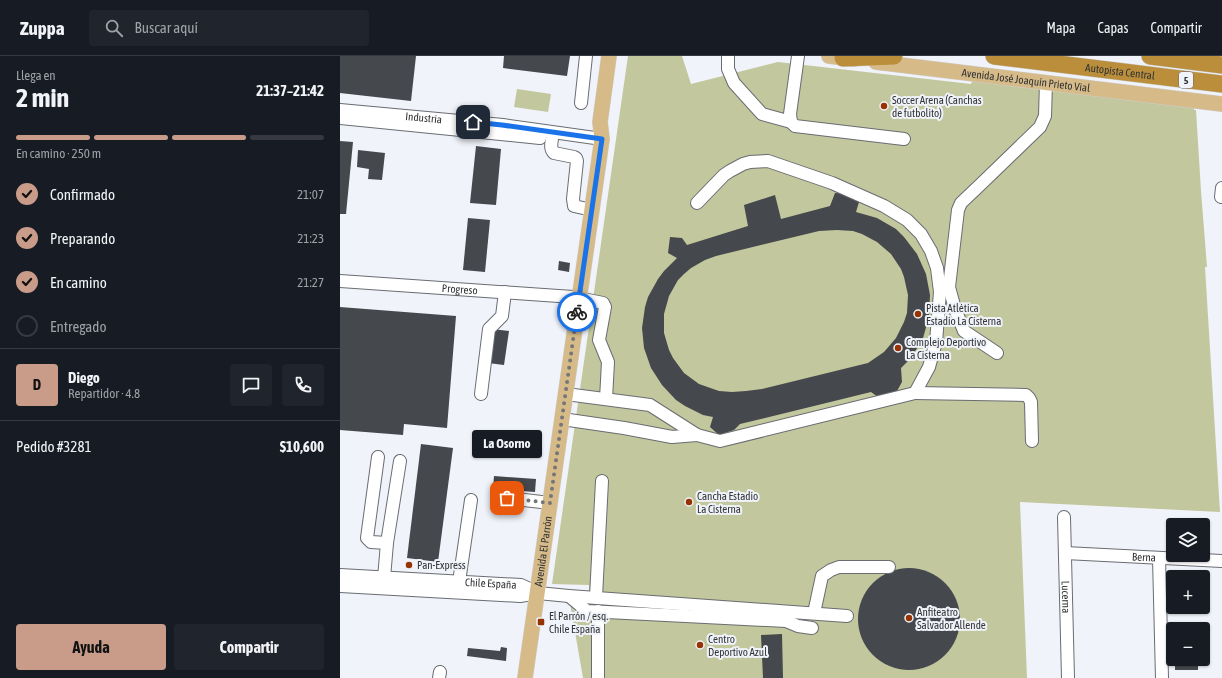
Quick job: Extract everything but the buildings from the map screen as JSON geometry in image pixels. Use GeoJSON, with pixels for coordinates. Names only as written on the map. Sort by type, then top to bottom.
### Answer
{"type":"FeatureCollection","features":[{"type":"Feature","properties":{"kind":"highway"},"geometry":{"type":"LineString","coordinates":[[836,57],[894,56]]}},
{"type":"Feature","properties":{"kind":"highway","name":"Autopista Central"},"geometry":{"type":"LineString","coordinates":[[994,56],[1222,84]]}},
{"type":"Feature","properties":{"kind":"highway","name":"Autopista Central"},"geometry":{"type":"LineString","coordinates":[[1150,56],[1222,65]]}},
{"type":"Feature","properties":{"kind":"main road","name":"Avenida El Parrón"},"geometry":{"type":"LineString","coordinates":[[602,142],[600,122],[609,56]]}},
{"type":"Feature","properties":{"kind":"main road","name":"Avenida El Parrón"},"geometry":{"type":"LineString","coordinates":[[525,678],[602,142],[609,118],[618,56]]}},
{"type":"Feature","properties":{"kind":"main road","name":"Avenida José Joaquín Prieto Vial"},"geometry":{"type":"LineString","coordinates":[[836,57],[1222,104]]}},
{"type":"Feature","properties":{"kind":"street"},"geometry":{"type":"LineString","coordinates":[[581,103],[586,56]]}},
{"type":"Feature","properties":{"kind":"street"},"geometry":{"type":"LineString","coordinates":[[728,56],[728,69],[734,83],[762,114],[791,122],[795,126],[904,139]]}},
{"type":"Feature","properties":{"kind":"street"},"geometry":{"type":"LineString","coordinates":[[791,122],[790,114],[798,56]]}},
{"type":"Feature","properties":{"kind":"street"},"geometry":{"type":"LineString","coordinates":[[997,353],[964,331],[953,302],[950,287],[958,210],[961,202],[1040,126],[1045,116],[1046,82]]}},
{"type":"Feature","properties":{"kind":"street","name":"Industria"},"geometry":{"type":"LineString","coordinates":[[340,110],[502,125],[602,142]]}},
{"type":"Feature","properties":{"kind":"street","name":"Industria"},"geometry":{"type":"LineString","coordinates":[[340,118],[552,139],[602,142]]}},
{"type":"Feature","properties":{"kind":"street"},"geometry":{"type":"LineString","coordinates":[[552,139],[552,150],[554,153],[574,157],[577,161],[573,199],[574,206],[592,210]]}},
{"type":"Feature","properties":{"kind":"street"},"geometry":{"type":"LineString","coordinates":[[697,203],[724,175],[736,167],[750,162],[768,162],[832,183],[884,206],[907,220],[921,234],[931,251],[937,268],[940,288],[936,342],[929,367],[914,393]]}},
{"type":"Feature","properties":{"kind":"street","name":"Progreso"},"geometry":{"type":"LineString","coordinates":[[340,280],[580,297],[603,303],[605,307],[600,340],[608,362],[606,399]]}},
{"type":"Feature","properties":{"kind":"street"},"geometry":{"type":"LineString","coordinates":[[481,394],[489,329],[502,316],[505,292]]}},
{"type":"Feature","properties":{"kind":"street"},"geometry":{"type":"LineString","coordinates":[[566,394],[650,405],[697,435],[720,441],[914,393],[1026,395],[1031,402],[1032,441]]}},
{"type":"Feature","properties":{"kind":"street"},"geometry":{"type":"LineString","coordinates":[[562,420],[624,428],[672,437],[697,435]]}},
{"type":"Feature","properties":{"kind":"street"},"geometry":{"type":"LineString","coordinates":[[378,457],[368,538],[371,542],[387,543]]}},
{"type":"Feature","properties":{"kind":"street"},"geometry":{"type":"LineString","coordinates":[[384,578],[387,543],[400,461]]}},
{"type":"Feature","properties":{"kind":"street"},"geometry":{"type":"LineString","coordinates":[[596,597],[602,481]]}},
{"type":"Feature","properties":{"kind":"street"},"geometry":{"type":"LineString","coordinates":[[507,498],[550,503]]}},
{"type":"Feature","properties":{"kind":"street"},"geometry":{"type":"LineString","coordinates":[[460,582],[471,500]]}},
{"type":"Feature","properties":{"kind":"street","name":"Lucerna"},"geometry":{"type":"LineString","coordinates":[[1064,517],[1068,678]]}},
{"type":"Feature","properties":{"kind":"street","name":"Berna"},"geometry":{"type":"LineString","coordinates":[[1065,553],[1222,561]]}},
{"type":"Feature","properties":{"kind":"street"},"geometry":{"type":"LineString","coordinates":[[1159,558],[1162,678]]}},
{"type":"Feature","properties":{"kind":"street"},"geometry":{"type":"LineString","coordinates":[[814,614],[822,576],[830,570],[839,567],[889,567]]}},
{"type":"Feature","properties":{"kind":"street","name":"Chile España"},"geometry":{"type":"LineString","coordinates":[[340,575],[521,585],[538,593]]}},
{"type":"Feature","properties":{"kind":"street","name":"Chile España"},"geometry":{"type":"LineString","coordinates":[[340,586],[520,596],[538,593]]}},
{"type":"Feature","properties":{"kind":"street"},"geometry":{"type":"LineString","coordinates":[[538,593],[847,616]]}},
{"type":"Feature","properties":{"kind":"street"},"geometry":{"type":"LineString","coordinates":[[569,596],[587,611],[786,621],[798,626],[812,628]]}},
{"type":"Feature","properties":{"kind":"street"},"geometry":{"type":"LineString","coordinates":[[598,612],[598,678]]}},
{"type":"Feature","properties":{"kind":"green space","name":"Complejo Deportivo La Cisterna"},"geometry":{"type":"Polygon","coordinates":[[[628,56],[682,56],[691,84],[778,62],[971,84],[972,81],[1194,106],[1194,110],[1196,110],[1207,267],[1205,267],[1220,512],[1020,502],[1027,678],[583,678],[570,603],[573,609],[581,617],[587,620],[589,585],[552,584],[628,56]]]}},
{"type":"Feature","properties":{"kind":"green space"},"geometry":{"type":"Polygon","coordinates":[[[517,89],[551,94],[548,112],[514,107],[517,89]]]}},
{"type":"Feature","properties":{"kind":"way so far"},"geometry":{"type":"LineString","coordinates":[[507,498],[550,503],[577,312]]}},
{"type":"Feature","properties":{"kind":"place","name":"Soccer Arena (Canchas de futbolito)"},"geometry":{"type":"Point","coordinates":[884,106]}},
{"type":"Feature","properties":{"kind":"place","name":"Pista Atlética Estadio La Cisterna"},"geometry":{"type":"Point","coordinates":[918,314]}},
{"type":"Feature","properties":{"kind":"place","name":"Complejo Deportivo La Cisterna"},"geometry":{"type":"Point","coordinates":[898,348]}},
{"type":"Feature","properties":{"kind":"place","name":"La Osorno"},"geometry":{"type":"Point","coordinates":[507,498]}},
{"type":"Feature","properties":{"kind":"place","name":"Cancha Estadio La Cisterna"},"geometry":{"type":"Point","coordinates":[689,502]}},
{"type":"Feature","properties":{"kind":"place","name":"Pan-Express"},"geometry":{"type":"Point","coordinates":[409,565]}},
{"type":"Feature","properties":{"kind":"place","name":"Anfiteatro Salvador Allende"},"geometry":{"type":"Point","coordinates":[909,618]}},
{"type":"Feature","properties":{"kind":"place","name":"El Parrón / esq. Chile España"},"geometry":{"type":"Point","coordinates":[541,622]}},
{"type":"Feature","properties":{"kind":"place","name":"Centro Deportivo Azul"},"geometry":{"type":"Point","coordinates":[700,645]}},
{"type":"Feature","properties":{"kind":"route"},"geometry":{"type":"LineString","coordinates":[[473,122],[602,139],[577,312]]}}]}
